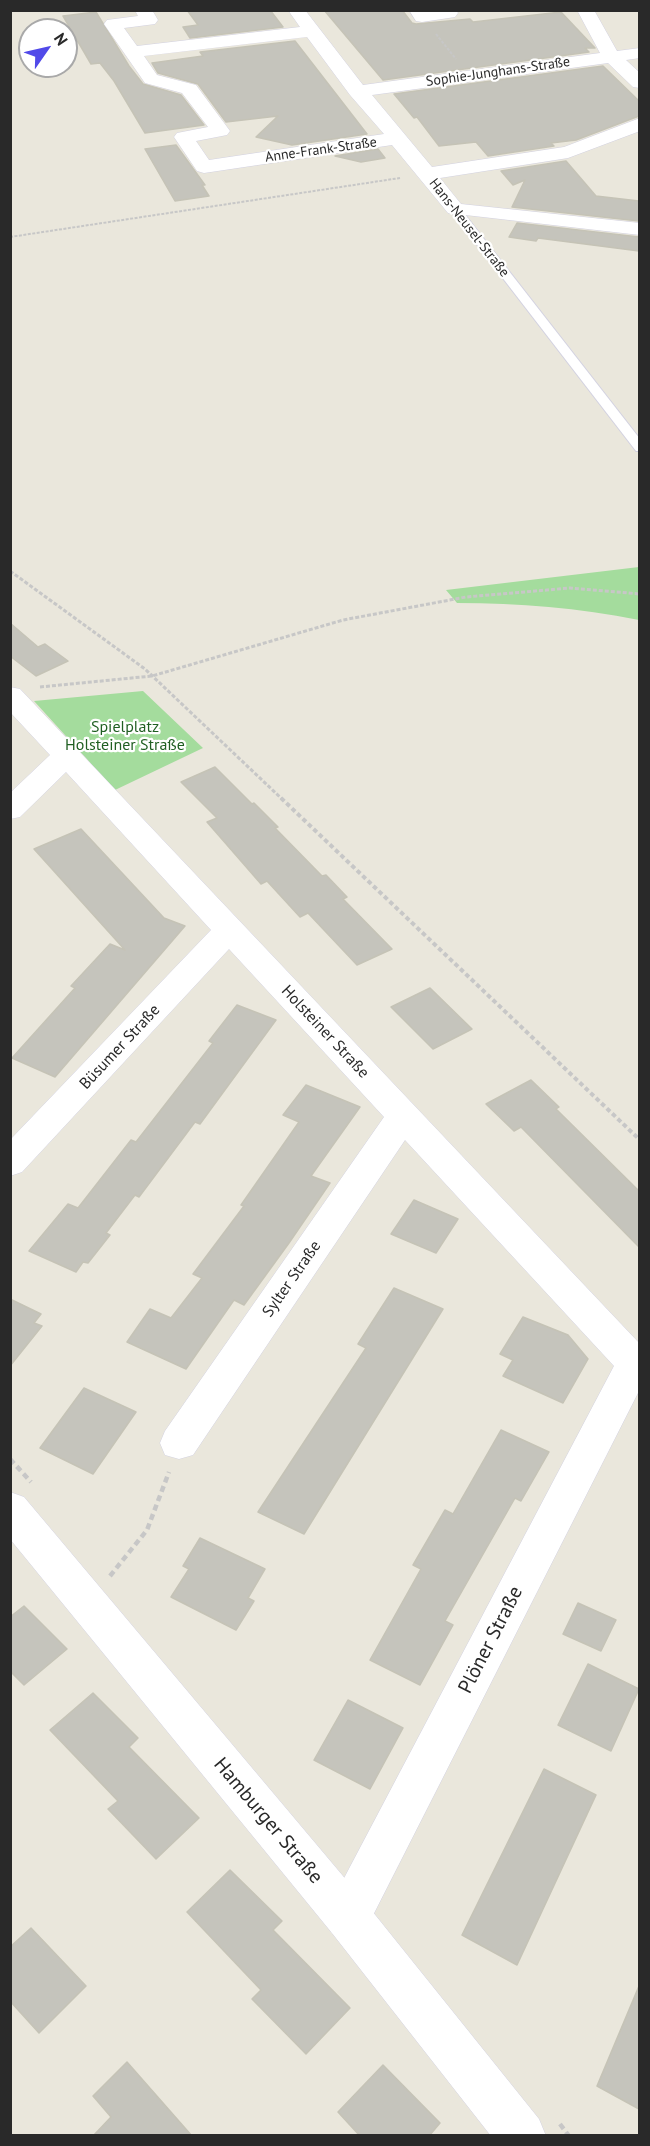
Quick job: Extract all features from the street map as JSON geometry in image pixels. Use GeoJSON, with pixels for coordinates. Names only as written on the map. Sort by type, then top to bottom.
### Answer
{"type":"FeatureCollection","features":[{"type":"Feature","properties":{"kind":"street","name":"Hans-Neusel-Straße"},"geometry":{"type":"LineString","coordinates":[[296,10],[357,91],[399,138],[455,209]]}},
{"type":"Feature","properties":{"kind":"street"},"geometry":{"type":"LineString","coordinates":[[419,14],[471,10]]}},
{"type":"Feature","properties":{"kind":"street"},"geometry":{"type":"LineString","coordinates":[[585,10],[611,56],[639,83]]}},
{"type":"Feature","properties":{"kind":"street"},"geometry":{"type":"LineString","coordinates":[[146,15],[169,48]]}},
{"type":"Feature","properties":{"kind":"street","name":"Anne-Frank-Straße"},"geometry":{"type":"LineString","coordinates":[[146,15],[113,24],[152,79],[189,89],[243,161]]}},
{"type":"Feature","properties":{"kind":"street"},"geometry":{"type":"LineString","coordinates":[[132,52],[311,31]]}},
{"type":"Feature","properties":{"kind":"street","name":"Sophie-Junghans-Straße"},"geometry":{"type":"LineString","coordinates":[[357,91],[639,53]]}},
{"type":"Feature","properties":{"kind":"street"},"geometry":{"type":"LineString","coordinates":[[427,174],[568,152],[639,124]]}},
{"type":"Feature","properties":{"kind":"street","name":"Anne-Frank-Straße"},"geometry":{"type":"LineString","coordinates":[[220,132],[184,137],[204,167],[399,138]]}},
{"type":"Feature","properties":{"kind":"street"},"geometry":{"type":"LineString","coordinates":[[455,209],[639,229]]}},
{"type":"Feature","properties":{"kind":"street","name":"Holsteiner Straße"},"geometry":{"type":"LineString","coordinates":[[18,695],[66,755],[637,1366]]}},
{"type":"Feature","properties":{"kind":"street"},"geometry":{"type":"LineString","coordinates":[[10,810],[66,755]]}},
{"type":"Feature","properties":{"kind":"street","name":"Büsumer Straße"},"geometry":{"type":"LineString","coordinates":[[10,1163],[229,930]]}},
{"type":"Feature","properties":{"kind":"street","name":"Sylter Straße"},"geometry":{"type":"LineString","coordinates":[[179,1443],[404,1115]]}},
{"type":"Feature","properties":{"kind":"street","name":"Plöner Straße"},"geometry":{"type":"LineString","coordinates":[[348,1917],[637,1366]]}},
{"type":"Feature","properties":{"kind":"street","name":"Hamburger Straße"},"geometry":{"type":"LineString","coordinates":[[10,1509],[348,1917],[522,2136]]}},
{"type":"Feature","properties":{"kind":"lane","name":"Hans-Neusel-Straße"},"geometry":{"type":"LineString","coordinates":[[455,209],[639,448]]}},
{"type":"Feature","properties":{"kind":"path"},"geometry":{"type":"LineString","coordinates":[[419,14],[470,75]]}},
{"type":"Feature","properties":{"kind":"path"},"geometry":{"type":"LineString","coordinates":[[10,237],[427,174]]}},
{"type":"Feature","properties":{"kind":"path"},"geometry":{"type":"LineString","coordinates":[[10,571],[152,676],[639,1140]]}},
{"type":"Feature","properties":{"kind":"path"},"geometry":{"type":"LineString","coordinates":[[18,695],[152,676],[343,620],[466,597],[570,588],[639,594]]}},
{"type":"Feature","properties":{"kind":"path"},"geometry":{"type":"LineString","coordinates":[[87,1604],[147,1530],[179,1443]]}},
{"type":"Feature","properties":{"kind":"green space"},"geometry":{"type":"Polygon","coordinates":[[[639,567],[639,620],[549,607],[457,603],[446,590],[639,567]]]}},
{"type":"Feature","properties":{"kind":"green space","name":"Spielplatz Holsteiner Straße"},"geometry":{"type":"Polygon","coordinates":[[[143,691],[203,748],[115,790],[34,701],[143,691]]]}},
{"type":"Feature","properties":{"kind":"building"},"geometry":{"type":"Polygon","coordinates":[[[187,10],[270,10],[283,27],[190,38],[183,27],[198,25],[187,10]]]}},
{"type":"Feature","properties":{"kind":"building"},"geometry":{"type":"Polygon","coordinates":[[[324,10],[402,10],[412,23],[416,24],[470,19],[473,22],[561,12],[595,48],[585,48],[589,52],[383,80],[324,10]]]}},
{"type":"Feature","properties":{"kind":"building"},"geometry":{"type":"Polygon","coordinates":[[[96,12],[129,66],[143,84],[181,95],[204,125],[145,133],[114,81],[100,63],[91,64],[78,42],[78,18],[64,18],[63,16],[96,12]]]}},
{"type":"Feature","properties":{"kind":"building"},"geometry":{"type":"Polygon","coordinates":[[[295,41],[367,134],[292,145],[256,137],[278,116],[226,122],[198,84],[158,73],[152,63],[203,56],[200,52],[295,41]]]}},
{"type":"Feature","properties":{"kind":"building"},"geometry":{"type":"Polygon","coordinates":[[[603,66],[639,101],[639,116],[576,140],[551,143],[554,146],[488,156],[476,142],[439,146],[417,117],[414,118],[394,94],[603,66]]]}},
{"type":"Feature","properties":{"kind":"building"},"geometry":{"type":"Polygon","coordinates":[[[176,145],[205,185],[202,185],[209,196],[175,201],[145,149],[176,145]]]}},
{"type":"Feature","properties":{"kind":"building"},"geometry":{"type":"Polygon","coordinates":[[[378,149],[385,158],[361,162],[335,156],[378,149]]]}},
{"type":"Feature","properties":{"kind":"building"},"geometry":{"type":"Polygon","coordinates":[[[566,161],[596,196],[639,201],[639,221],[512,207],[525,180],[513,185],[501,171],[566,161]]]}},
{"type":"Feature","properties":{"kind":"building"},"geometry":{"type":"Polygon","coordinates":[[[517,223],[639,237],[639,251],[538,238],[536,241],[509,237],[517,223]]]}},
{"type":"Feature","properties":{"kind":"building"},"geometry":{"type":"Polygon","coordinates":[[[10,623],[38,647],[45,644],[68,661],[36,676],[10,656],[10,623]]]}},
{"type":"Feature","properties":{"kind":"building"},"geometry":{"type":"Polygon","coordinates":[[[215,767],[278,827],[275,828],[322,876],[326,875],[347,897],[343,899],[392,949],[357,965],[308,913],[300,917],[267,881],[261,884],[207,822],[217,818],[181,782],[215,767]]]}},
{"type":"Feature","properties":{"kind":"building"},"geometry":{"type":"Polygon","coordinates":[[[81,829],[164,918],[185,926],[55,1077],[12,1058],[75,988],[71,986],[110,944],[125,950],[34,849],[81,829]]]}},
{"type":"Feature","properties":{"kind":"building"},"geometry":{"type":"Polygon","coordinates":[[[430,988],[472,1029],[433,1049],[391,1007],[430,988]]]}},
{"type":"Feature","properties":{"kind":"building"},"geometry":{"type":"Polygon","coordinates":[[[237,1005],[276,1020],[200,1124],[195,1122],[139,1197],[135,1195],[106,1233],[110,1235],[88,1263],[83,1262],[76,1272],[29,1251],[68,1204],[78,1208],[131,1140],[136,1142],[213,1043],[209,1041],[237,1005]]]}},
{"type":"Feature","properties":{"kind":"building"},"geometry":{"type":"Polygon","coordinates":[[[531,1080],[559,1107],[556,1109],[639,1191],[639,1247],[521,1127],[514,1131],[486,1104],[531,1080]]]}},
{"type":"Feature","properties":{"kind":"building"},"geometry":{"type":"Polygon","coordinates":[[[306,1085],[360,1107],[311,1176],[330,1183],[289,1243],[244,1305],[234,1300],[186,1369],[127,1342],[150,1309],[171,1318],[202,1278],[193,1274],[244,1206],[241,1205],[299,1122],[283,1115],[306,1085]]]}},
{"type":"Feature","properties":{"kind":"building"},"geometry":{"type":"Polygon","coordinates":[[[414,1200],[458,1219],[436,1253],[391,1234],[414,1200]]]}},
{"type":"Feature","properties":{"kind":"building"},"geometry":{"type":"Polygon","coordinates":[[[394,1288],[443,1309],[304,1534],[258,1512],[366,1348],[358,1344],[394,1288]]]}},
{"type":"Feature","properties":{"kind":"building"},"geometry":{"type":"Polygon","coordinates":[[[10,1299],[41,1314],[34,1323],[42,1326],[10,1366],[10,1299]]]}},
{"type":"Feature","properties":{"kind":"building"},"geometry":{"type":"Polygon","coordinates":[[[523,1317],[568,1335],[588,1359],[563,1403],[503,1376],[513,1360],[500,1354],[523,1317]]]}},
{"type":"Feature","properties":{"kind":"building"},"geometry":{"type":"Polygon","coordinates":[[[84,1388],[136,1412],[93,1474],[40,1448],[84,1388]]]}},
{"type":"Feature","properties":{"kind":"building"},"geometry":{"type":"Polygon","coordinates":[[[501,1430],[549,1452],[521,1501],[515,1498],[445,1621],[453,1625],[420,1685],[370,1660],[421,1569],[413,1565],[445,1510],[453,1514],[501,1430]]]}},
{"type":"Feature","properties":{"kind":"building"},"geometry":{"type":"Polygon","coordinates":[[[200,1538],[265,1569],[248,1598],[254,1601],[236,1630],[171,1597],[189,1569],[183,1566],[200,1538]]]}},
{"type":"Feature","properties":{"kind":"building"},"geometry":{"type":"Polygon","coordinates":[[[578,1603],[616,1620],[601,1651],[563,1634],[578,1603]]]}},
{"type":"Feature","properties":{"kind":"building"},"geometry":{"type":"Polygon","coordinates":[[[24,1606],[67,1649],[24,1685],[10,1671],[10,1617],[24,1606]]]}},
{"type":"Feature","properties":{"kind":"building"},"geometry":{"type":"Polygon","coordinates":[[[588,1664],[639,1689],[611,1751],[558,1725],[588,1664]]]}},
{"type":"Feature","properties":{"kind":"building"},"geometry":{"type":"Polygon","coordinates":[[[93,1693],[138,1738],[129,1747],[199,1818],[156,1859],[108,1809],[118,1801],[50,1730],[93,1693]]]}},
{"type":"Feature","properties":{"kind":"building"},"geometry":{"type":"Polygon","coordinates":[[[348,1700],[403,1728],[370,1789],[314,1760],[348,1700]]]}},
{"type":"Feature","properties":{"kind":"building"},"geometry":{"type":"Polygon","coordinates":[[[544,1769],[596,1795],[517,1965],[462,1935],[544,1769]]]}},
{"type":"Feature","properties":{"kind":"building"},"geometry":{"type":"Polygon","coordinates":[[[230,1870],[282,1921],[273,1930],[350,2008],[306,2054],[252,1999],[261,1990],[187,1912],[230,1870]]]}},
{"type":"Feature","properties":{"kind":"building"},"geometry":{"type":"Polygon","coordinates":[[[31,1928],[86,1986],[39,2033],[10,2001],[10,1947],[31,1928]]]}},
{"type":"Feature","properties":{"kind":"building"},"geometry":{"type":"Polygon","coordinates":[[[639,1986],[639,2109],[597,2086],[639,1986]]]}},
{"type":"Feature","properties":{"kind":"building"},"geometry":{"type":"Polygon","coordinates":[[[127,2062],[192,2136],[93,2136],[111,2117],[93,2096],[127,2062]]]}},
{"type":"Feature","properties":{"kind":"building"},"geometry":{"type":"Polygon","coordinates":[[[383,2065],[440,2123],[429,2136],[360,2136],[338,2112],[383,2065]]]}}]}
